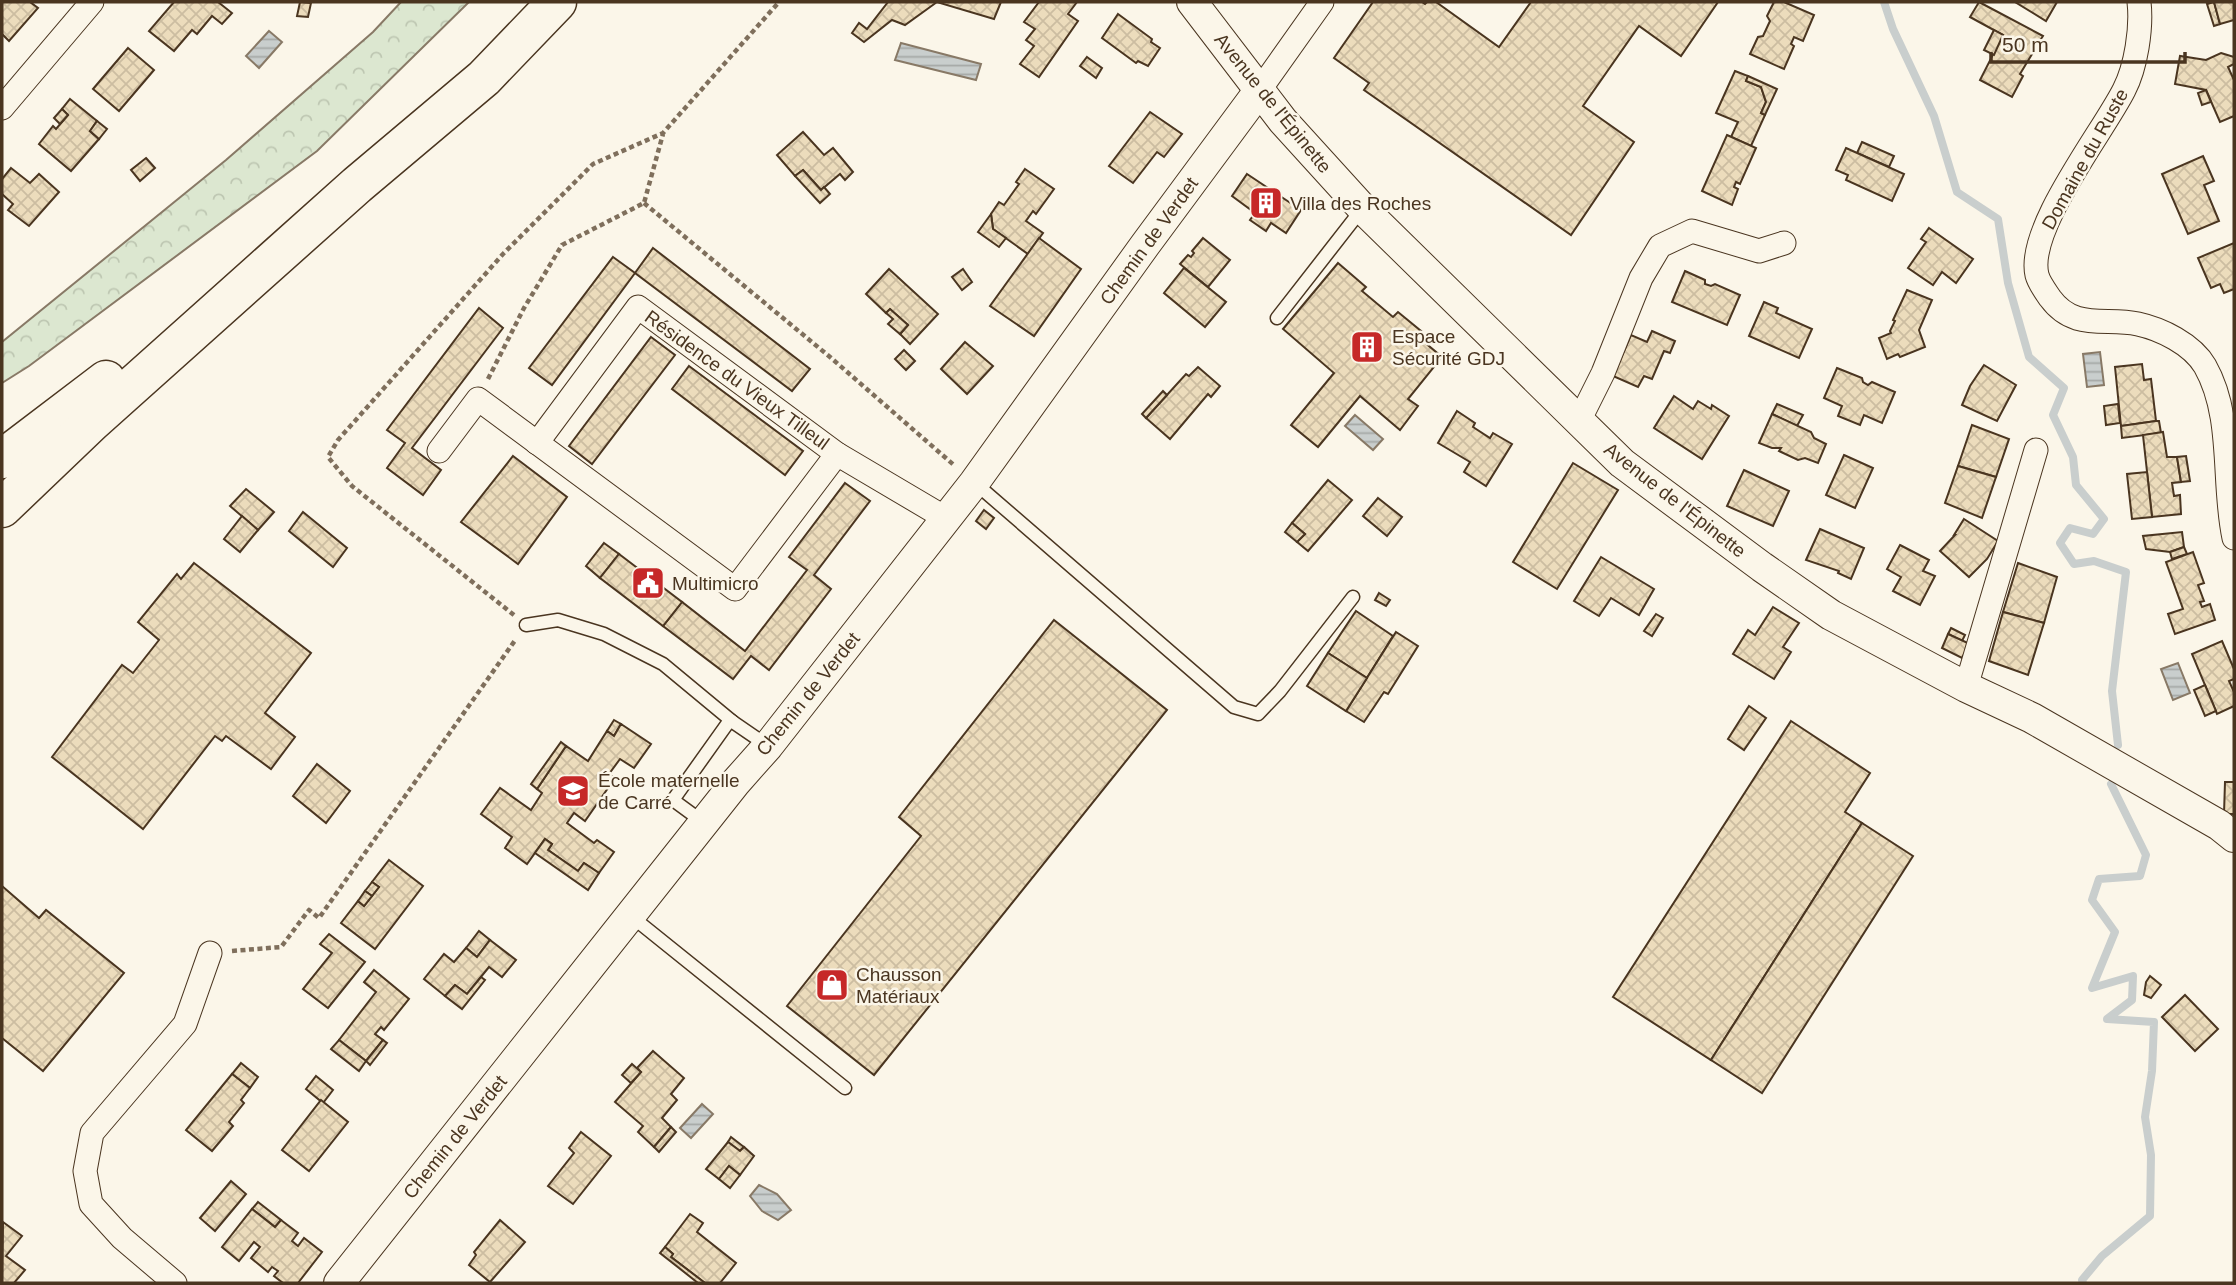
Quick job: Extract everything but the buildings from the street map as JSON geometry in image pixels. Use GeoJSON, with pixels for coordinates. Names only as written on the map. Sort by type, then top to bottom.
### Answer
{"type":"FeatureCollection","features":[{"type":"Feature","properties":{"kind":"highway"},"geometry":{"type":"LineString","coordinates":[[2,508],[92,422],[357,185],[484,78],[556,2]]}},
{"type":"Feature","properties":{"kind":"highway"},"geometry":{"type":"LineString","coordinates":[[2,459],[357,185]]}},
{"type":"Feature","properties":{"kind":"highway"},"geometry":{"type":"LineString","coordinates":[[2,432],[116,372]]}},
{"type":"Feature","properties":{"kind":"street"},"geometry":{"type":"LineString","coordinates":[[2,108],[92,2]]}},
{"type":"Feature","properties":{"kind":"street","name":"Avenue de l'Épinette"},"geometry":{"type":"LineString","coordinates":[[1192,2],[1283,121],[1363,209],[1622,463],[1762,567],[1832,615],[1966,687],[2043,724],[2234,836]]}},
{"type":"Feature","properties":{"kind":"street"},"geometry":{"type":"LineString","coordinates":[[1259,91],[1322,2]]}},
{"type":"Feature","properties":{"kind":"street","name":"Domaine du Ruste"},"geometry":{"type":"LineString","coordinates":[[2139,2],[2141,17],[2138,43],[2126,88],[2049,216],[2039,244],[2037,275],[2058,309],[2082,321],[2137,324],[2172,337],[2204,364],[2218,398],[2234,538]]}},
{"type":"Feature","properties":{"kind":"street","name":"Chemin de Verdet"},"geometry":{"type":"LineString","coordinates":[[339,1283],[947,519],[1259,91]]}},
{"type":"Feature","properties":{"kind":"street"},"geometry":{"type":"LineString","coordinates":[[1579,421],[1603,373],[1641,278],[1660,246],[1692,231],[1759,251],[1784,243]]}},
{"type":"Feature","properties":{"kind":"street","name":"Résidence du Vieux Tilleul"},"geometry":{"type":"LineString","coordinates":[[537,443],[638,307],[837,454],[947,519]]}},
{"type":"Feature","properties":{"kind":"street"},"geometry":{"type":"LineString","coordinates":[[439,451],[478,399]]}},
{"type":"Feature","properties":{"kind":"street","name":"Résidence du Vieux Tilleul"},"geometry":{"type":"LineString","coordinates":[[478,399],[735,589],[837,454]]}},
{"type":"Feature","properties":{"kind":"street"},"geometry":{"type":"LineString","coordinates":[[1966,687],[2036,450]]}},
{"type":"Feature","properties":{"kind":"street"},"geometry":{"type":"LineString","coordinates":[[175,1283],[122,1238],[91,1204],[85,1171],[92,1133],[185,1024],[210,953]]}},
{"type":"Feature","properties":{"kind":"lane"},"geometry":{"type":"LineString","coordinates":[[1277,318],[1363,209]]}},
{"type":"Feature","properties":{"kind":"lane"},"geometry":{"type":"LineString","coordinates":[[974,483],[1234,708],[1258,714],[1280,691],[1353,597]]}},
{"type":"Feature","properties":{"kind":"lane"},"geometry":{"type":"LineString","coordinates":[[526,625],[558,620],[604,634],[663,664],[733,722],[768,746]]}},
{"type":"Feature","properties":{"kind":"lane"},"geometry":{"type":"LineString","coordinates":[[704,823],[673,800],[730,720],[733,722]]}},
{"type":"Feature","properties":{"kind":"lane"},"geometry":{"type":"LineString","coordinates":[[631,916],[845,1088]]}},
{"type":"Feature","properties":{"kind":"path"},"geometry":{"type":"LineString","coordinates":[[210,953],[281,947],[309,910],[319,918],[526,625],[352,486],[328,457],[338,440],[495,264],[593,164],[663,134],[779,2]]}},
{"type":"Feature","properties":{"kind":"path"},"geometry":{"type":"LineString","coordinates":[[478,399],[524,308],[562,244],[644,203],[663,134]]}},
{"type":"Feature","properties":{"kind":"path"},"geometry":{"type":"LineString","coordinates":[[644,203],[830,357],[974,483]]}},
{"type":"Feature","properties":{"kind":"green space"},"geometry":{"type":"Polygon","coordinates":[[[401,2],[469,2],[317,151],[29,366],[2,383],[2,342],[226,160],[373,32],[401,2]]]}},
{"type":"Feature","properties":{"kind":"shaded area"},"geometry":{"type":"Polygon","coordinates":[[[269,31],[282,42],[259,68],[246,56],[269,31]]]}},
{"type":"Feature","properties":{"kind":"shaded area"},"geometry":{"type":"Polygon","coordinates":[[[901,43],[981,64],[976,80],[895,60],[901,43]]]}},
{"type":"Feature","properties":{"kind":"shaded area"},"geometry":{"type":"Polygon","coordinates":[[[2100,352],[2104,385],[2087,387],[2083,354],[2100,352]]]}},
{"type":"Feature","properties":{"kind":"shaded area"},"geometry":{"type":"Polygon","coordinates":[[[1355,415],[1383,439],[1373,450],[1345,426],[1355,415]]]}},
{"type":"Feature","properties":{"kind":"shaded area"},"geometry":{"type":"Polygon","coordinates":[[[2178,663],[2190,693],[2173,700],[2161,669],[2178,663]]]}},
{"type":"Feature","properties":{"kind":"shaded area"},"geometry":{"type":"Polygon","coordinates":[[[702,1104],[713,1114],[691,1138],[680,1128],[702,1104]]]}},
{"type":"Feature","properties":{"kind":"shaded area"},"geometry":{"type":"Polygon","coordinates":[[[759,1185],[777,1194],[791,1210],[778,1220],[762,1211],[750,1196],[759,1185]]]}},
{"type":"Feature","properties":{"kind":"waterway"},"geometry":{"type":"LineString","coordinates":[[1884,2],[1893,29],[1934,116],[1957,192],[1998,219],[2008,283],[2029,357],[2064,388],[2053,415],[2073,457],[2076,485],[2104,519],[2093,534],[2070,528],[2060,543],[2074,564],[2094,561],[2126,572],[2112,691],[2118,745]]}},
{"type":"Feature","properties":{"kind":"waterway"},"geometry":{"type":"LineString","coordinates":[[2083,1283],[2082,1280],[2102,1256],[2150,1216],[2151,1155],[2145,1117],[2152,1071],[2154,1022],[2107,1019],[2132,1000],[2133,976],[2092,988],[2115,932],[2092,900],[2099,879],[2140,876],[2146,855],[2111,784]]}},
{"type":"Feature","properties":{"kind":"place","name":"Villa des Roches"},"geometry":{"type":"Point","coordinates":[1266,203]}},
{"type":"Feature","properties":{"kind":"place","name":"Espace Sécurité GDJ"},"geometry":{"type":"Point","coordinates":[1367,347]}},
{"type":"Feature","properties":{"kind":"place","name":"Multimicro"},"geometry":{"type":"Point","coordinates":[648,583]}},
{"type":"Feature","properties":{"kind":"place","name":"École maternelle de Carré"},"geometry":{"type":"Point","coordinates":[573,791]}},
{"type":"Feature","properties":{"kind":"place","name":"Chausson Matériaux"},"geometry":{"type":"Point","coordinates":[832,985]}}]}
